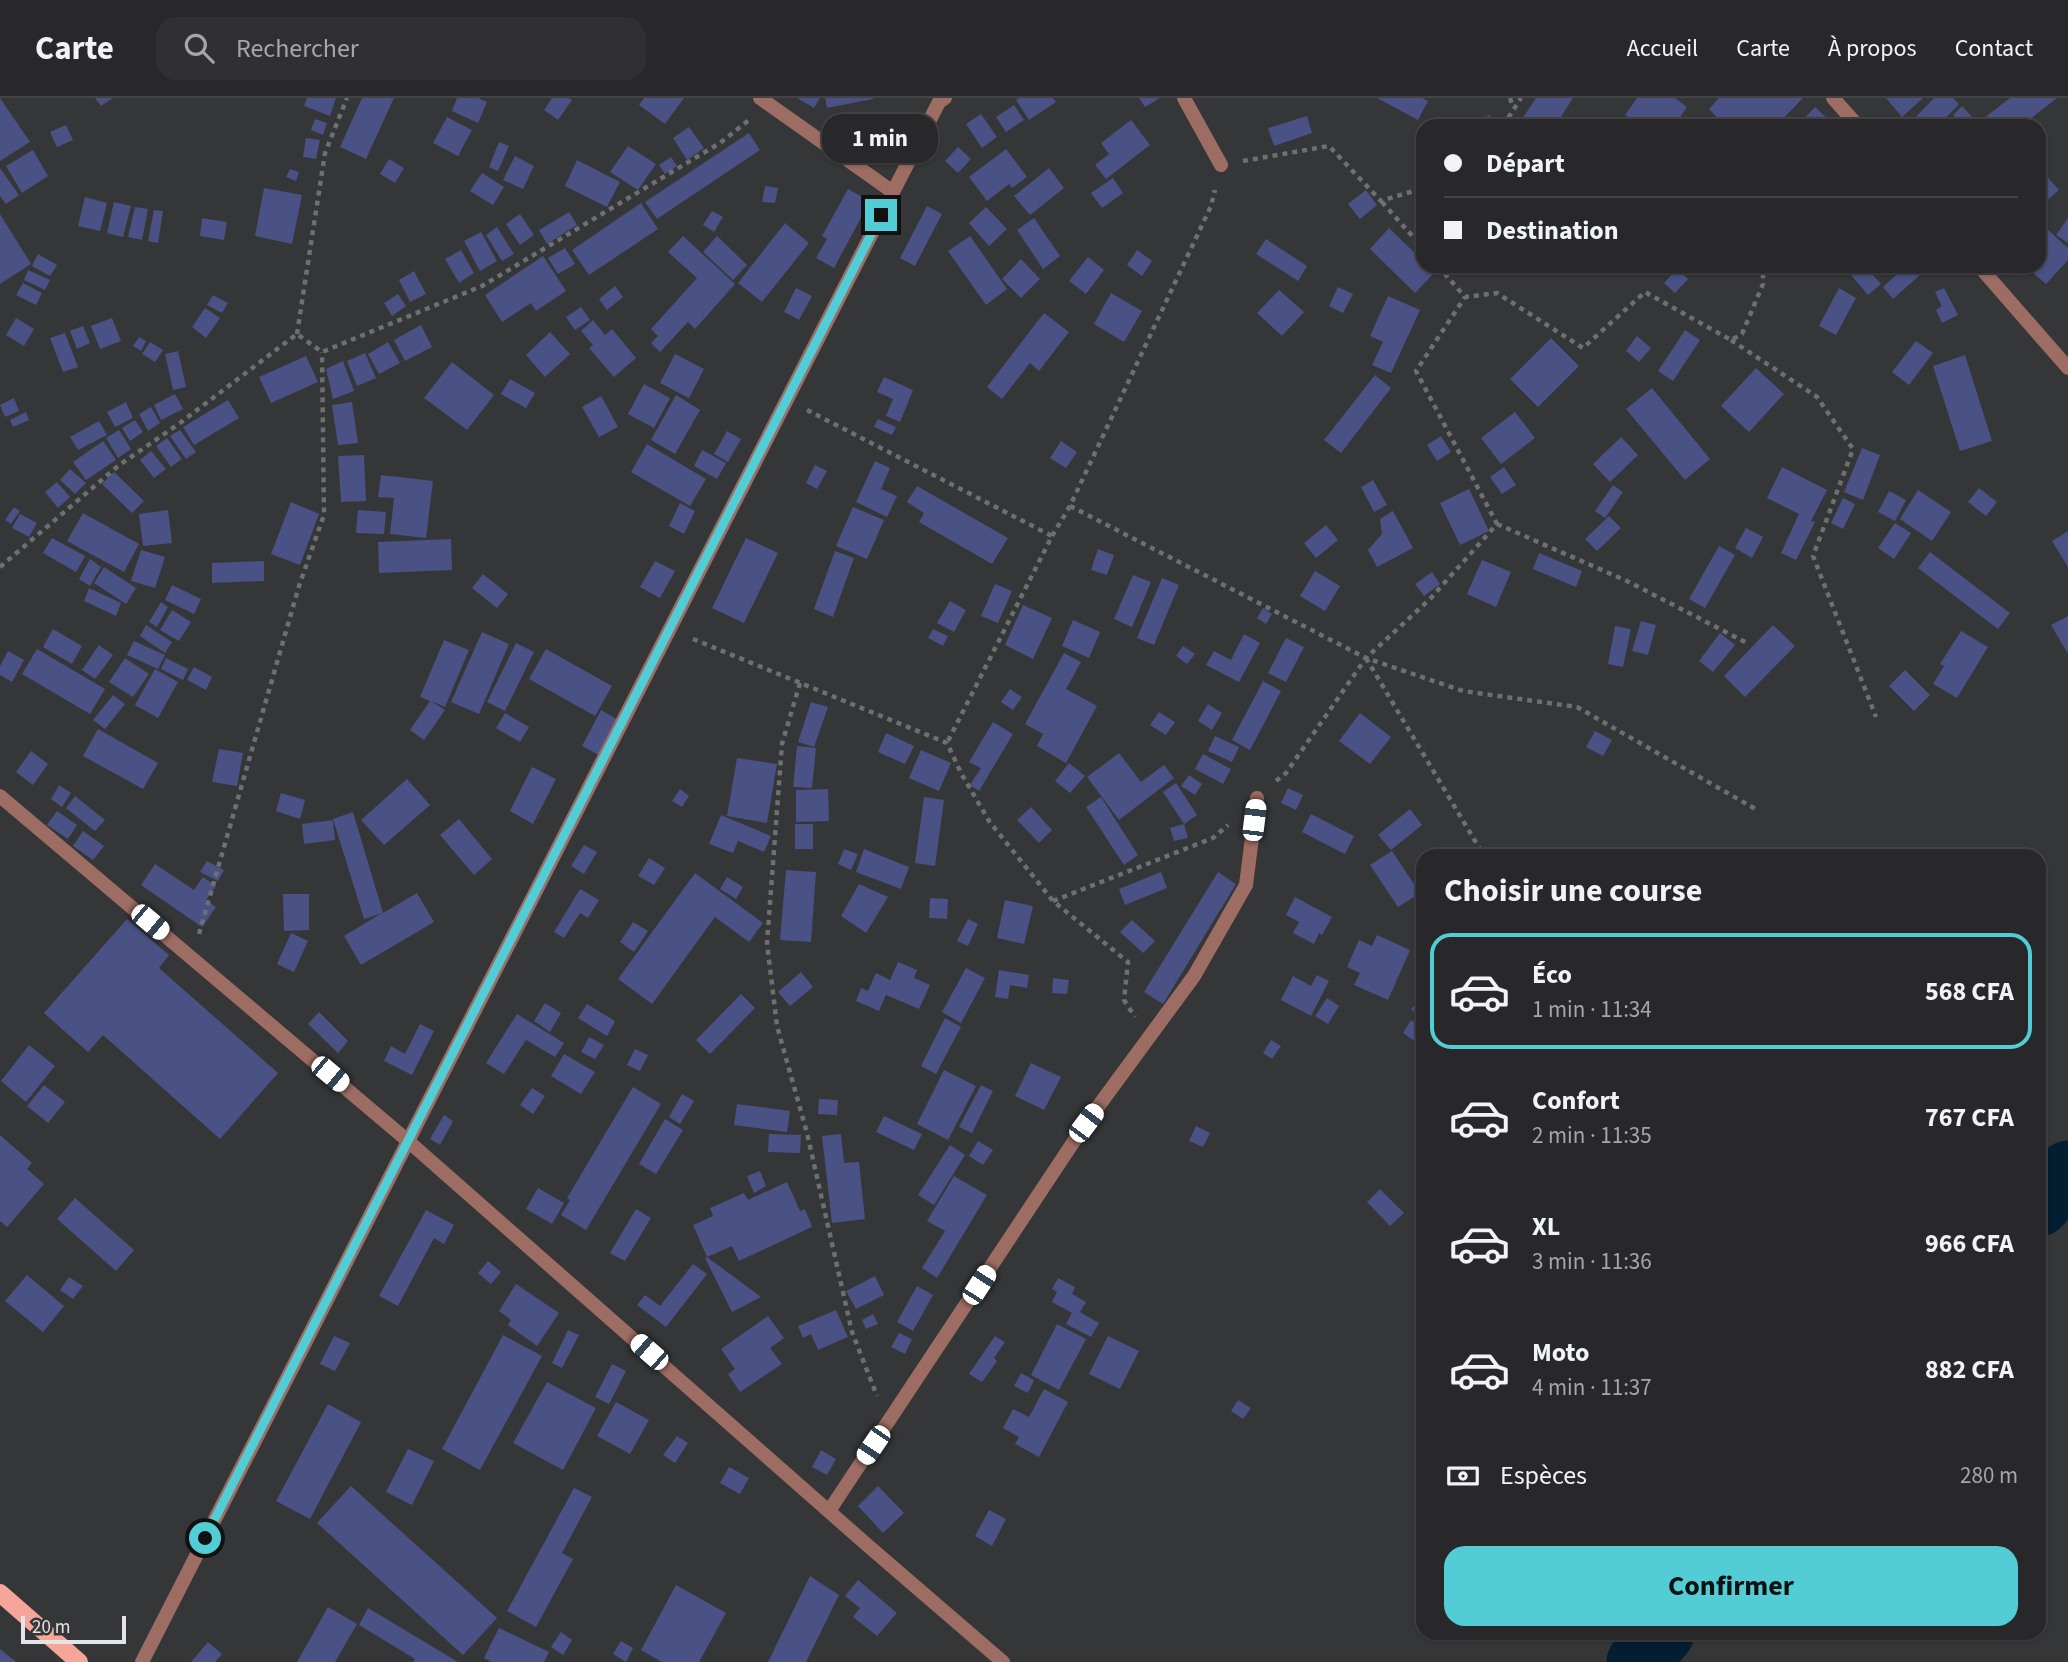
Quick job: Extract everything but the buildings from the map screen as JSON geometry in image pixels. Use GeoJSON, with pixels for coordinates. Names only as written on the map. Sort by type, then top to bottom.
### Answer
{"type":"FeatureCollection","features":[{"type":"Feature","properties":{"kind":"main road"},"geometry":{"type":"LineString","coordinates":[[0,1593],[79,1662]]}},
{"type":"Feature","properties":{"kind":"street"},"geometry":{"type":"LineString","coordinates":[[142,1662],[939,102],[945,98]]}},
{"type":"Feature","properties":{"kind":"street"},"geometry":{"type":"LineString","coordinates":[[1184,98],[1221,165]]}},
{"type":"Feature","properties":{"kind":"street"},"geometry":{"type":"LineString","coordinates":[[1833,98],[1852,119]]}},
{"type":"Feature","properties":{"kind":"street"},"geometry":{"type":"LineString","coordinates":[[764,101],[893,192]]}},
{"type":"Feature","properties":{"kind":"street"},"geometry":{"type":"LineString","coordinates":[[1985,273],[2068,369]]}},
{"type":"Feature","properties":{"kind":"street"},"geometry":{"type":"LineString","coordinates":[[0,796],[408,1141],[1003,1662]]}},
{"type":"Feature","properties":{"kind":"street"},"geometry":{"type":"LineString","coordinates":[[829,1511],[1086,1123],[1194,976],[1246,886],[1257,798]]}},
{"type":"Feature","properties":{"kind":"path"},"geometry":{"type":"LineString","coordinates":[[0,567],[118,466],[180,423],[297,334],[325,153],[347,98]]}},
{"type":"Feature","properties":{"kind":"path"},"geometry":{"type":"LineString","coordinates":[[1510,98],[1513,108]]}},
{"type":"Feature","properties":{"kind":"path"},"geometry":{"type":"LineString","coordinates":[[1507,119],[1521,98]]}},
{"type":"Feature","properties":{"kind":"path"},"geometry":{"type":"LineString","coordinates":[[322,352],[482,286],[720,143],[764,101]]}},
{"type":"Feature","properties":{"kind":"path"},"geometry":{"type":"LineString","coordinates":[[947,743],[1070,506],[1211,206],[1221,165],[1329,146],[1416,240]]}},
{"type":"Feature","properties":{"kind":"path"},"geometry":{"type":"LineString","coordinates":[[1381,201],[1416,190]]}},
{"type":"Feature","properties":{"kind":"path"},"geometry":{"type":"LineString","coordinates":[[1444,273],[1465,297]]}},
{"type":"Feature","properties":{"kind":"path"},"geometry":{"type":"LineString","coordinates":[[1731,340],[1742,334],[1763,284],[1763,273]]}},
{"type":"Feature","properties":{"kind":"path"},"geometry":{"type":"LineString","coordinates":[[1748,643],[1627,581],[1497,524],[1416,371],[1465,297],[1497,293],[1583,348],[1645,292],[1731,340],[1817,397],[1853,449],[1813,556],[1876,717]]}},
{"type":"Feature","properties":{"kind":"path"},"geometry":{"type":"LineString","coordinates":[[297,334],[322,352]]}},
{"type":"Feature","properties":{"kind":"path"},"geometry":{"type":"LineString","coordinates":[[192,958],[299,586],[324,515],[322,352]]}},
{"type":"Feature","properties":{"kind":"path"},"geometry":{"type":"LineString","coordinates":[[787,400],[1052,537]]}},
{"type":"Feature","properties":{"kind":"path"},"geometry":{"type":"LineString","coordinates":[[1070,506],[1366,658],[1463,691],[1577,707],[1759,811]]}},
{"type":"Feature","properties":{"kind":"path"},"geometry":{"type":"LineString","coordinates":[[1053,901],[1213,838],[1286,773],[1366,658],[1430,599],[1497,524]]}},
{"type":"Feature","properties":{"kind":"path"},"geometry":{"type":"LineString","coordinates":[[669,630],[947,743],[989,821],[1053,901],[1128,962],[1124,1000],[1149,1038]]}},
{"type":"Feature","properties":{"kind":"path"},"geometry":{"type":"LineString","coordinates":[[1366,658],[1480,849]]}},
{"type":"Feature","properties":{"kind":"path"},"geometry":{"type":"LineString","coordinates":[[800,684],[782,744],[768,943],[770,967],[778,1026],[807,1133],[852,1332],[887,1423]]}},
{"type":"Feature","properties":{"kind":"waterway"},"geometry":{"type":"LineString","coordinates":[[2046,1197],[2068,1172]]}},
{"type":"Feature","properties":{"kind":"waterway"},"geometry":{"type":"LineString","coordinates":[[1638,1662],[1657,1640]]}},
{"type":"Feature","properties":{"kind":"route"},"geometry":{"type":"LineString","coordinates":[[205,1538],[881,215]]}}]}
